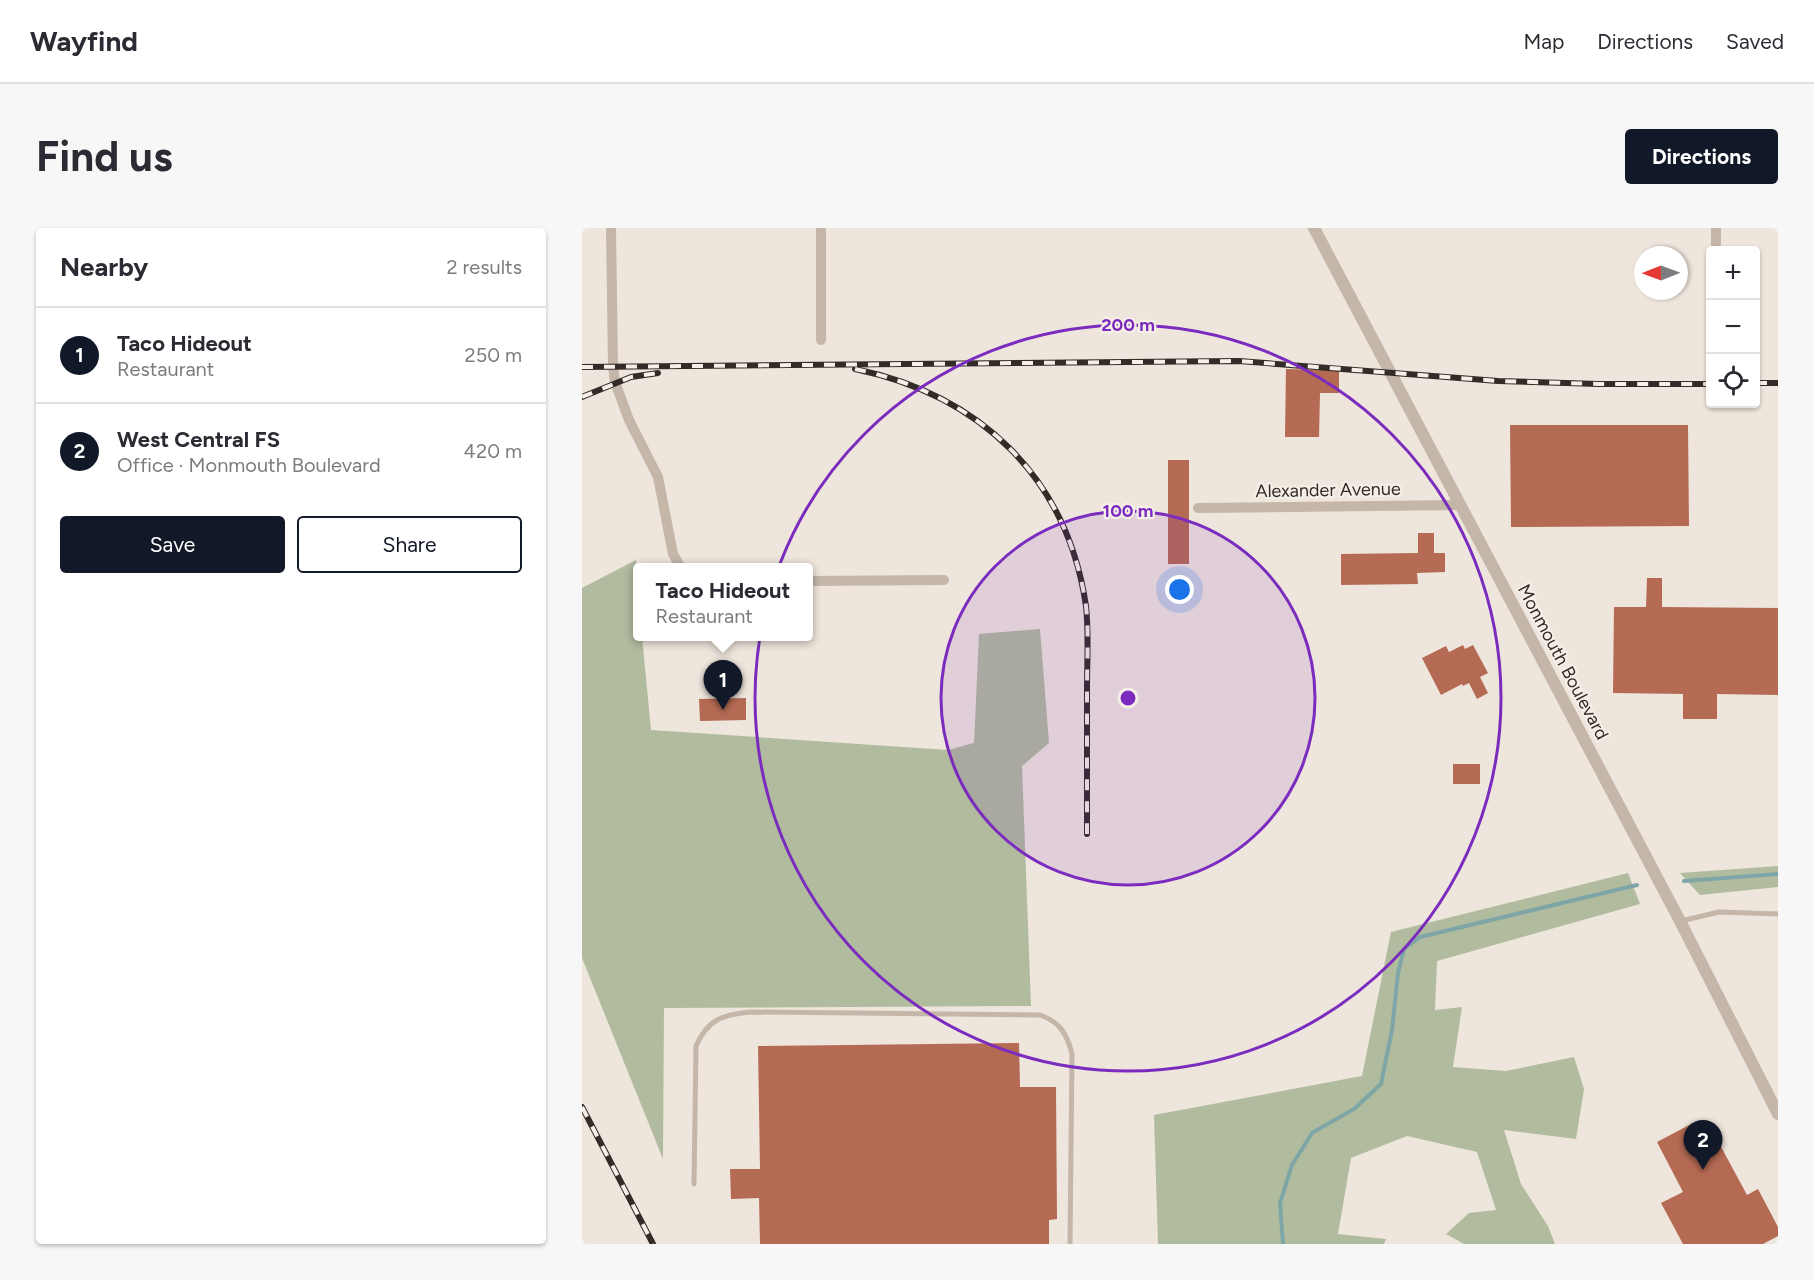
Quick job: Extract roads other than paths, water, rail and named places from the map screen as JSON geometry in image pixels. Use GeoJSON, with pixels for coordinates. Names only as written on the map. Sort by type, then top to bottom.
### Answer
{"type":"FeatureCollection","features":[{"type":"Feature","properties":{"kind":"street"},"geometry":{"type":"LineString","coordinates":[[611,228],[615,382],[629,420],[658,477],[673,554],[679,563]]}},
{"type":"Feature","properties":{"kind":"street"},"geometry":{"type":"LineString","coordinates":[[821,228],[821,340]]}},
{"type":"Feature","properties":{"kind":"street","name":"Monmouth Boulevard"},"geometry":{"type":"LineString","coordinates":[[1314,228],[1680,921],[1778,1114]]}},
{"type":"Feature","properties":{"kind":"street"},"geometry":{"type":"LineString","coordinates":[[1716,228],[1716,246]]}},
{"type":"Feature","properties":{"kind":"street","name":"Alexander Avenue"},"geometry":{"type":"LineString","coordinates":[[1198,508],[1460,505]]}},
{"type":"Feature","properties":{"kind":"street"},"geometry":{"type":"LineString","coordinates":[[813,581],[944,580]]}},
{"type":"Feature","properties":{"kind":"lane"},"geometry":{"type":"LineString","coordinates":[[1680,921],[1719,912],[1778,914]]}},
{"type":"Feature","properties":{"kind":"lane"},"geometry":{"type":"LineString","coordinates":[[694,1184],[696,1046],[706,1028],[720,1018],[750,1012],[1040,1015],[1050,1018],[1059,1026],[1067,1036],[1072,1054],[1070,1244]]}},
{"type":"Feature","properties":{"kind":"waterway"},"geometry":{"type":"LineString","coordinates":[[1684,881],[1778,874]]}},
{"type":"Feature","properties":{"kind":"waterway"},"geometry":{"type":"LineString","coordinates":[[1283,1244],[1280,1203],[1292,1165],[1312,1133],[1354,1109],[1381,1084],[1392,1030],[1398,973],[1404,949],[1420,937],[1637,885]]}},
{"type":"Feature","properties":{"kind":"railway"},"geometry":{"type":"LineString","coordinates":[[582,367],[1239,361],[1498,381],[1706,384]]}},
{"type":"Feature","properties":{"kind":"railway"},"geometry":{"type":"LineString","coordinates":[[855,369],[900,381],[941,399],[978,421],[1010,449],[1038,481],[1059,518],[1076,560],[1087,616],[1087,834]]}},
{"type":"Feature","properties":{"kind":"railway"},"geometry":{"type":"LineString","coordinates":[[582,397],[631,377],[658,373]]}},
{"type":"Feature","properties":{"kind":"railway"},"geometry":{"type":"LineString","coordinates":[[1760,383],[1778,383]]}},
{"type":"Feature","properties":{"kind":"railway"},"geometry":{"type":"LineString","coordinates":[[582,1107],[653,1244]]}},
{"type":"Feature","properties":{"kind":"place","name":"Taco Hideout"},"geometry":{"type":"Point","coordinates":[723,710]}},
{"type":"Feature","properties":{"kind":"place","name":"West Central FS"},"geometry":{"type":"Point","coordinates":[1703,1170]}}]}
